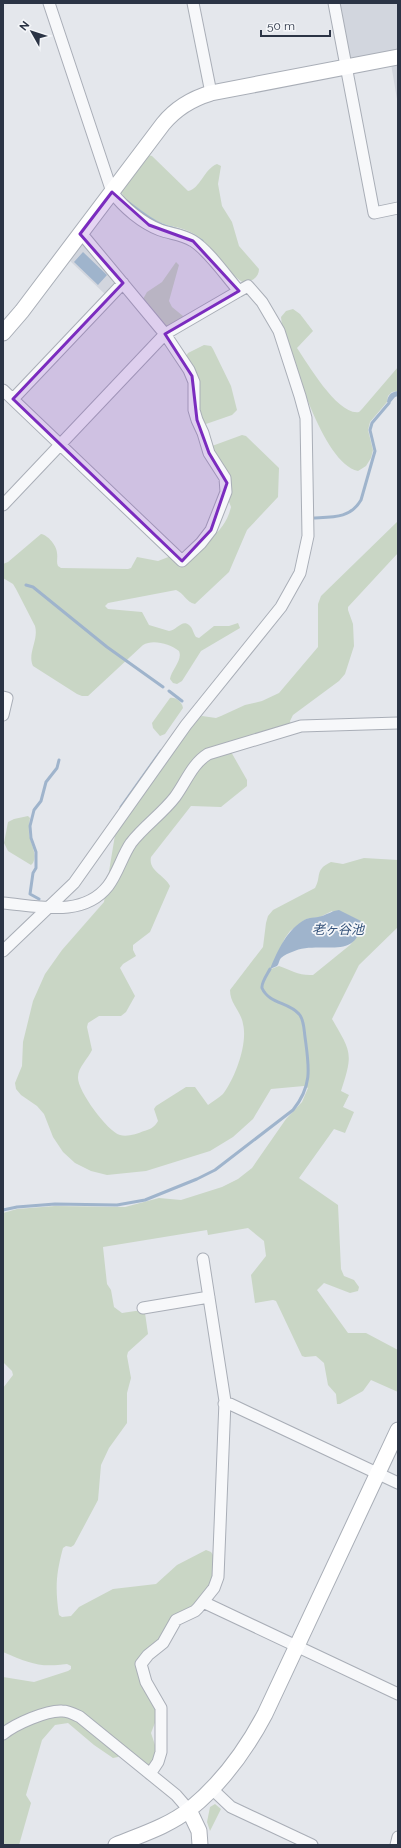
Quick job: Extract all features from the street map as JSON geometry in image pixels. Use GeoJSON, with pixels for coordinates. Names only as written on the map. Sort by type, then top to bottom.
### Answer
{"type":"FeatureCollection","features":[{"type":"Feature","properties":{"kind":"street"},"geometry":{"type":"LineString","coordinates":[[49,3],[112,192],[119,202],[149,225],[193,241],[239,291]]}},
{"type":"Feature","properties":{"kind":"street"},"geometry":{"type":"LineString","coordinates":[[194,3],[211,93]]}},
{"type":"Feature","properties":{"kind":"street"},"geometry":{"type":"LineString","coordinates":[[334,3],[374,213],[398,208]]}},
{"type":"Feature","properties":{"kind":"street"},"geometry":{"type":"LineString","coordinates":[[3,333],[169,117],[190,101],[211,93],[398,57]]}},
{"type":"Feature","properties":{"kind":"street"},"geometry":{"type":"LineString","coordinates":[[3,390],[182,561],[209,534],[215,523],[226,492],[227,483],[223,474],[209,453],[197,420],[192,376],[165,334],[86,239],[80,234]]}},
{"type":"Feature","properties":{"kind":"street"},"geometry":{"type":"LineString","coordinates":[[13,399],[123,283]]}},
{"type":"Feature","properties":{"kind":"street"},"geometry":{"type":"LineString","coordinates":[[3,505],[165,334],[248,286],[262,302],[274,321],[283,341],[304,407],[307,430],[308,523],[306,549],[304,561],[295,585],[281,607],[186,725],[74,883],[3,951]]}},
{"type":"Feature","properties":{"kind":"street"},"geometry":{"type":"LineString","coordinates":[[3,697],[7,698],[3,715]]}},
{"type":"Feature","properties":{"kind":"street"},"geometry":{"type":"LineString","coordinates":[[3,903],[68,907],[80,905],[101,894],[109,885],[123,855],[131,843],[174,798],[196,763],[208,754],[301,726],[398,723]]}},
{"type":"Feature","properties":{"kind":"street"},"geometry":{"type":"LineString","coordinates":[[150,1774],[158,1762],[161,1752],[162,1708],[146,1682],[141,1664],[148,1655],[163,1643],[176,1620],[195,1611],[203,1602],[214,1588],[218,1577],[224,1404],[203,1259]]}},
{"type":"Feature","properties":{"kind":"street"},"geometry":{"type":"LineString","coordinates":[[144,1308],[209,1297]]}},
{"type":"Feature","properties":{"kind":"street"},"geometry":{"type":"LineString","coordinates":[[224,1404],[230,1404],[398,1483]]}},
{"type":"Feature","properties":{"kind":"street"},"geometry":{"type":"LineString","coordinates":[[116,1845],[144,1834],[189,1810],[228,1772],[254,1734],[297,1647],[398,1430]]}},
{"type":"Feature","properties":{"kind":"street"},"geometry":{"type":"LineString","coordinates":[[203,1602],[398,1694]]}},
{"type":"Feature","properties":{"kind":"street"},"geometry":{"type":"LineString","coordinates":[[3,1734],[46,1713],[63,1711],[80,1717],[176,1795],[189,1810],[199,1831],[200,1845]]}},
{"type":"Feature","properties":{"kind":"street"},"geometry":{"type":"LineString","coordinates":[[212,1789],[231,1807],[312,1845]]}},
{"type":"Feature","properties":{"kind":"street"},"geometry":{"type":"LineString","coordinates":[[396,1845],[398,1837]]}},
{"type":"Feature","properties":{"kind":"highlighted area"},"geometry":{"type":"Polygon","coordinates":[[[112,192],[149,225],[193,241],[239,291],[165,334],[192,376],[197,420],[209,453],[227,483],[211,530],[182,561],[13,399],[123,283],[80,234],[112,192]]]}},
{"type":"Feature","properties":{"kind":"shaded area"},"geometry":{"type":"Polygon","coordinates":[[[338,3],[398,3],[398,52],[352,61],[348,57],[338,3]]]}},
{"type":"Feature","properties":{"kind":"shaded area"},"geometry":{"type":"Polygon","coordinates":[[[398,63],[398,105],[391,64],[398,63]]]}},
{"type":"Feature","properties":{"kind":"shaded area"},"geometry":{"type":"Polygon","coordinates":[[[84,242],[119,284],[107,296],[70,261],[84,242]]]}},
{"type":"Feature","properties":{"kind":"green space"},"geometry":{"type":"Polygon","coordinates":[[[148,155],[152,156],[188,191],[196,187],[209,170],[217,164],[221,166],[218,184],[222,206],[232,222],[239,246],[259,269],[256,277],[251,281],[242,282],[228,269],[204,241],[196,235],[159,222],[146,215],[127,200],[121,190],[148,155]]]}},
{"type":"Feature","properties":{"kind":"green space"},"geometry":{"type":"Polygon","coordinates":[[[176,262],[179,265],[169,301],[172,307],[183,316],[183,319],[172,327],[166,327],[143,299],[147,292],[162,282],[176,262]]]}},
{"type":"Feature","properties":{"kind":"green space"},"geometry":{"type":"Polygon","coordinates":[[[293,309],[300,314],[313,331],[297,348],[324,388],[342,406],[351,411],[359,412],[398,367],[398,391],[392,392],[388,396],[387,402],[370,422],[368,430],[373,450],[371,458],[366,466],[358,471],[345,464],[332,449],[321,430],[301,384],[282,326],[281,317],[286,311],[293,309]]]}},
{"type":"Feature","properties":{"kind":"green space"},"geometry":{"type":"Polygon","coordinates":[[[204,345],[211,346],[213,349],[231,386],[237,410],[232,415],[206,424],[202,423],[185,358],[188,353],[204,345]]]}},
{"type":"Feature","properties":{"kind":"green space"},"geometry":{"type":"Polygon","coordinates":[[[242,435],[246,436],[279,468],[278,497],[247,530],[229,572],[195,604],[176,590],[108,603],[105,606],[108,609],[142,612],[149,625],[169,631],[184,623],[189,625],[196,637],[199,638],[214,626],[229,626],[238,623],[240,628],[201,651],[182,681],[177,684],[173,683],[170,679],[179,658],[179,651],[166,644],[156,642],[143,645],[88,696],[77,694],[33,666],[31,656],[36,636],[35,626],[13,584],[3,578],[3,564],[8,562],[41,534],[46,536],[54,544],[57,550],[57,564],[61,568],[128,569],[131,568],[137,557],[158,561],[171,556],[174,558],[192,549],[209,539],[223,526],[231,507],[228,499],[225,473],[212,446],[242,435]]]}},
{"type":"Feature","properties":{"kind":"green space"},"geometry":{"type":"Polygon","coordinates":[[[398,521],[398,553],[348,607],[353,624],[354,646],[345,674],[339,681],[293,715],[290,721],[291,725],[230,750],[247,780],[247,786],[221,807],[191,806],[151,857],[152,866],[170,886],[150,932],[133,945],[133,950],[136,956],[123,964],[120,968],[135,996],[126,1012],[121,1016],[99,1016],[88,1023],[87,1027],[92,1050],[81,1066],[78,1077],[82,1091],[87,1100],[101,1118],[114,1132],[126,1136],[152,1128],[158,1121],[154,1109],[156,1106],[186,1087],[195,1087],[208,1105],[220,1097],[228,1087],[236,1070],[244,1041],[242,1019],[230,995],[230,990],[263,947],[268,916],[273,910],[315,888],[320,871],[331,862],[343,864],[364,858],[398,860],[398,927],[359,965],[332,1019],[344,1039],[349,1061],[341,1091],[349,1095],[343,1107],[354,1112],[345,1133],[334,1129],[299,1178],[338,1205],[341,1269],[344,1276],[354,1280],[359,1287],[358,1291],[350,1293],[324,1283],[317,1290],[348,1333],[366,1333],[398,1350],[398,1392],[371,1380],[363,1391],[340,1404],[337,1404],[336,1394],[328,1385],[324,1363],[316,1356],[302,1356],[276,1301],[273,1300],[255,1303],[251,1275],[266,1256],[264,1241],[248,1228],[208,1235],[207,1230],[103,1247],[107,1284],[111,1290],[114,1307],[122,1313],[142,1310],[145,1313],[148,1334],[128,1352],[127,1356],[131,1378],[127,1393],[127,1423],[109,1448],[101,1465],[98,1500],[74,1545],[63,1548],[57,1581],[59,1615],[62,1617],[71,1616],[79,1607],[113,1589],[156,1584],[177,1565],[206,1550],[211,1552],[215,1558],[211,1586],[141,1657],[157,1707],[158,1715],[151,1733],[157,1751],[151,1765],[148,1765],[74,1709],[3,1728],[3,1677],[34,1682],[68,1671],[71,1669],[71,1666],[67,1664],[34,1664],[3,1652],[3,1388],[13,1375],[12,1371],[3,1362],[3,1213],[17,1209],[55,1206],[125,1207],[159,1198],[181,1200],[222,1187],[238,1179],[252,1168],[286,1119],[302,1102],[308,1088],[304,1086],[271,1089],[253,1119],[233,1137],[210,1151],[146,1171],[107,1175],[91,1171],[75,1163],[63,1152],[53,1137],[44,1114],[37,1106],[21,1095],[16,1089],[15,1083],[22,1066],[23,1042],[33,1001],[45,974],[62,950],[104,902],[115,835],[196,719],[202,716],[216,718],[245,705],[262,701],[279,693],[318,647],[318,604],[321,596],[398,521]],[[332,911],[320,917],[306,919],[290,931],[285,938],[271,969],[279,966],[299,974],[313,975],[350,945],[355,939],[332,911]]]}},
{"type":"Feature","properties":{"kind":"green space"},"geometry":{"type":"Polygon","coordinates":[[[170,698],[178,700],[183,708],[165,734],[160,736],[153,728],[152,723],[170,698]]]}},
{"type":"Feature","properties":{"kind":"green space"},"geometry":{"type":"Polygon","coordinates":[[[28,816],[30,818],[29,835],[34,854],[34,860],[31,865],[8,851],[4,843],[8,822],[28,816]]]}},
{"type":"Feature","properties":{"kind":"green space"},"geometry":{"type":"Polygon","coordinates":[[[63,1715],[78,1721],[119,1755],[118,1757],[113,1758],[94,1745],[68,1723],[55,1725],[42,1740],[26,1795],[31,1803],[19,1845],[3,1845],[3,1739],[47,1718],[63,1715]]]}},
{"type":"Feature","properties":{"kind":"green space"},"geometry":{"type":"Polygon","coordinates":[[[215,1804],[221,1809],[210,1831],[207,1822],[210,1807],[215,1804]]]}},
{"type":"Feature","properties":{"kind":"water"},"geometry":{"type":"Polygon","coordinates":[[[83,252],[107,275],[98,285],[74,262],[83,252]]]}},
{"type":"Feature","properties":{"kind":"water"},"geometry":{"type":"Polygon","coordinates":[[[398,391],[398,396],[395,397],[390,403],[387,402],[390,394],[398,391]]]}},
{"type":"Feature","properties":{"kind":"water","name":"老ヶ谷池"},"geometry":{"type":"Polygon","coordinates":[[[339,910],[361,921],[359,934],[353,942],[345,946],[303,949],[292,952],[282,957],[277,966],[270,969],[276,955],[293,928],[306,919],[320,917],[339,910]]]}},
{"type":"Feature","properties":{"kind":"waterway"},"geometry":{"type":"LineString","coordinates":[[125,200],[157,223],[187,233],[202,241]]}},
{"type":"Feature","properties":{"kind":"waterway"},"geometry":{"type":"LineString","coordinates":[[312,518],[340,516],[352,511],[357,506],[361,500],[375,451],[370,430],[372,423],[389,403]]}},
{"type":"Feature","properties":{"kind":"waterway"},"geometry":{"type":"LineString","coordinates":[[26,585],[33,587],[107,647],[163,687]]}},
{"type":"Feature","properties":{"kind":"waterway"},"geometry":{"type":"LineString","coordinates":[[169,691],[182,701]]}},
{"type":"Feature","properties":{"kind":"waterway"},"geometry":{"type":"LineString","coordinates":[[121,807],[161,751]]}},
{"type":"Feature","properties":{"kind":"waterway"},"geometry":{"type":"LineString","coordinates":[[39,899],[30,894],[33,873],[36,868],[36,852],[31,838],[30,826],[34,810],[41,801],[46,782],[57,768],[59,760]]}},
{"type":"Feature","properties":{"kind":"waterway"},"geometry":{"type":"LineString","coordinates":[[3,1210],[17,1207],[55,1204],[117,1205],[145,1200],[215,1170],[293,1110],[307,1084],[308,1058],[304,1025],[301,1016],[295,1010],[274,1000],[265,993],[262,986],[270,969]]}}]}
